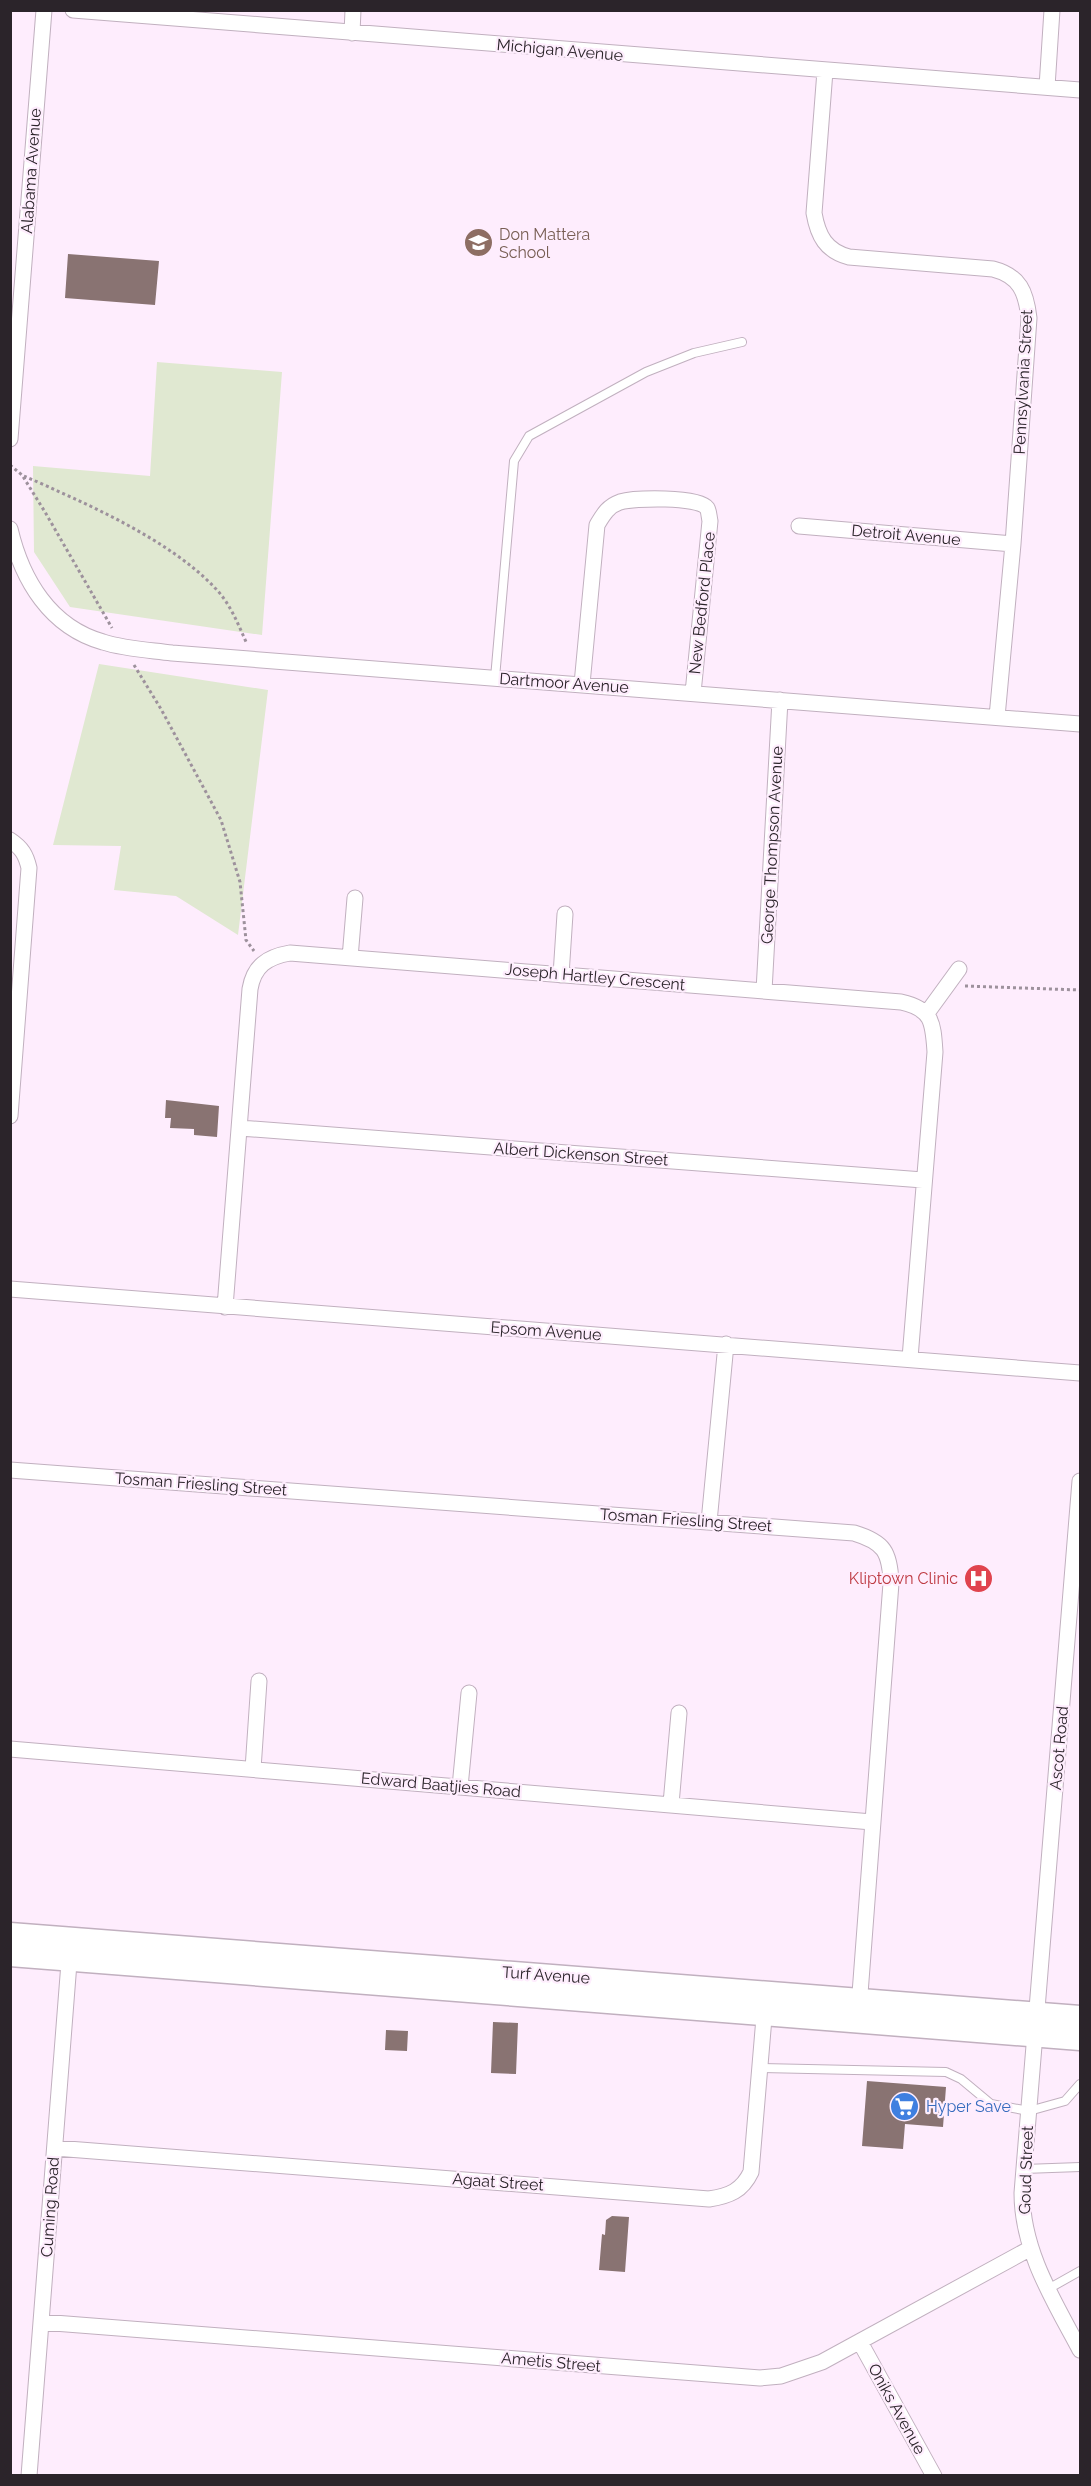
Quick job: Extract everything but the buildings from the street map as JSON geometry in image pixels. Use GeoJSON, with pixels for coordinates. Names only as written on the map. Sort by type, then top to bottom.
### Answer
{"type":"FeatureCollection","features":[{"type":"Feature","properties":{"kind":"main road","name":"Turf Avenue"},"geometry":{"type":"LineString","coordinates":[[10,1934],[70,1949],[1036,2025],[1080,2038]]}},
{"type":"Feature","properties":{"kind":"main road","name":"Turf Avenue"},"geometry":{"type":"LineString","coordinates":[[10,1955],[70,1949]]}},
{"type":"Feature","properties":{"kind":"main road","name":"Turf Avenue"},"geometry":{"type":"LineString","coordinates":[[1036,2025],[1080,2018]]}},
{"type":"Feature","properties":{"kind":"street","name":"Alabama Avenue"},"geometry":{"type":"LineString","coordinates":[[10,439],[44,10]]}},
{"type":"Feature","properties":{"kind":"street","name":"Michigan Avenue"},"geometry":{"type":"LineString","coordinates":[[73,10],[1080,90]]}},
{"type":"Feature","properties":{"kind":"street"},"geometry":{"type":"LineString","coordinates":[[352,33],[353,10]]}},
{"type":"Feature","properties":{"kind":"street"},"geometry":{"type":"LineString","coordinates":[[1047,87],[1052,10]]}},
{"type":"Feature","properties":{"kind":"street","name":"Pennsylvania Street"},"geometry":{"type":"LineString","coordinates":[[825,71],[814,213],[816,227],[827,246],[837,254],[849,257],[993,269],[1013,277],[1025,292],[1029,318],[1013,544],[997,717]]}},
{"type":"Feature","properties":{"kind":"street","name":"New Bedford Place"},"geometry":{"type":"LineString","coordinates":[[582,684],[597,525],[608,509],[620,502],[685,500],[701,503],[707,508],[710,522],[693,693]]}},
{"type":"Feature","properties":{"kind":"street","name":"Detroit Avenue"},"geometry":{"type":"LineString","coordinates":[[799,526],[1013,544]]}},
{"type":"Feature","properties":{"kind":"street","name":"Dartmoor Avenue"},"geometry":{"type":"LineString","coordinates":[[10,529],[28,580],[55,615],[92,639],[122,647],[1080,724]]}},
{"type":"Feature","properties":{"kind":"street","name":"George Thompson Avenue"},"geometry":{"type":"LineString","coordinates":[[765,991],[780,700]]}},
{"type":"Feature","properties":{"kind":"street"},"geometry":{"type":"LineString","coordinates":[[10,840],[20,846],[26,854],[29,868],[10,1116]]}},
{"type":"Feature","properties":{"kind":"street"},"geometry":{"type":"LineString","coordinates":[[350,958],[356,898]]}},
{"type":"Feature","properties":{"kind":"street"},"geometry":{"type":"LineString","coordinates":[[561,975],[565,914]]}},
{"type":"Feature","properties":{"kind":"street","name":"Joseph Hartley Crescent"},"geometry":{"type":"LineString","coordinates":[[263,963],[279,955],[290,953],[901,1002],[915,1005],[927,1013]]}},
{"type":"Feature","properties":{"kind":"street"},"geometry":{"type":"LineString","coordinates":[[225,1307],[250,989],[252,977],[263,963]]}},
{"type":"Feature","properties":{"kind":"street"},"geometry":{"type":"LineString","coordinates":[[910,1358],[935,1052],[932,1023],[927,1013],[959,969]]}},
{"type":"Feature","properties":{"kind":"street","name":"Albert Dickenson Street"},"geometry":{"type":"LineString","coordinates":[[240,1128],[923,1179]]}},
{"type":"Feature","properties":{"kind":"street","name":"Epsom Avenue"},"geometry":{"type":"LineString","coordinates":[[10,1289],[1080,1373]]}},
{"type":"Feature","properties":{"kind":"street"},"geometry":{"type":"LineString","coordinates":[[709,1522],[726,1344]]}},
{"type":"Feature","properties":{"kind":"street","name":"Tosman Friesling Street"},"geometry":{"type":"LineString","coordinates":[[10,1470],[854,1533],[868,1537],[887,1553],[891,1583],[858,2010]]}},
{"type":"Feature","properties":{"kind":"street","name":"Ascot Road"},"geometry":{"type":"LineString","coordinates":[[1036,2025],[1074,1660],[1080,1481]]}},
{"type":"Feature","properties":{"kind":"street"},"geometry":{"type":"LineString","coordinates":[[253,1769],[259,1681]]}},
{"type":"Feature","properties":{"kind":"street"},"geometry":{"type":"LineString","coordinates":[[460,1786],[469,1693]]}},
{"type":"Feature","properties":{"kind":"street"},"geometry":{"type":"LineString","coordinates":[[671,1804],[679,1713]]}},
{"type":"Feature","properties":{"kind":"street","name":"Edward Baatjies Road"},"geometry":{"type":"LineString","coordinates":[[10,1749],[872,1822]]}},
{"type":"Feature","properties":{"kind":"street","name":"Cuming Road"},"geometry":{"type":"LineString","coordinates":[[29,2475],[70,1949]]}},
{"type":"Feature","properties":{"kind":"street","name":"Agaat Street"},"geometry":{"type":"LineString","coordinates":[[55,2148],[709,2199],[726,2196],[738,2190],[746,2182],[751,2172],[765,2003]]}},
{"type":"Feature","properties":{"kind":"street","name":"Goud Street"},"geometry":{"type":"LineString","coordinates":[[1036,2025],[1023,2208],[1031,2248],[1048,2289],[1080,2350]]}},
{"type":"Feature","properties":{"kind":"street","name":"Ametis Street"},"geometry":{"type":"LineString","coordinates":[[41,2322],[760,2378],[802,2371],[860,2342],[1031,2248]]}},
{"type":"Feature","properties":{"kind":"street","name":"Oniks Avenue"},"geometry":{"type":"LineString","coordinates":[[860,2342],[934,2475]]}},
{"type":"Feature","properties":{"kind":"lane"},"geometry":{"type":"LineString","coordinates":[[495,678],[514,461],[529,436],[646,372],[694,353],[742,342]]}},
{"type":"Feature","properties":{"kind":"lane"},"geometry":{"type":"LineString","coordinates":[[761,2068],[946,2072],[962,2079],[991,2104],[1029,2111],[1065,2101],[1080,2084]]}},
{"type":"Feature","properties":{"kind":"lane"},"geometry":{"type":"LineString","coordinates":[[1024,2169],[1080,2167]]}},
{"type":"Feature","properties":{"kind":"lane"},"geometry":{"type":"LineString","coordinates":[[1048,2289],[1080,2271]]}},
{"type":"Feature","properties":{"kind":"path"},"geometry":{"type":"LineString","coordinates":[[10,465],[22,475],[118,521],[190,565],[216,589],[234,615],[253,659]]}},
{"type":"Feature","properties":{"kind":"path"},"geometry":{"type":"LineString","coordinates":[[22,475],[122,647],[161,709],[221,820],[240,882],[246,940],[263,963]]}},
{"type":"Feature","properties":{"kind":"path"},"geometry":{"type":"LineString","coordinates":[[947,985],[1080,990]]}},
{"type":"Feature","properties":{"kind":"green space"},"geometry":{"type":"Polygon","coordinates":[[[157,362],[282,372],[262,635],[70,607],[34,552],[33,466],[150,476],[157,362]]]}},
{"type":"Feature","properties":{"kind":"green space"},"geometry":{"type":"Polygon","coordinates":[[[99,664],[268,690],[238,935],[176,896],[114,890],[121,846],[53,845],[99,664]]]}},
{"type":"Feature","properties":{"kind":"place","name":"Don Mattera School"},"geometry":{"type":"Point","coordinates":[478,243]}},
{"type":"Feature","properties":{"kind":"place","name":"Kliptown Clinic"},"geometry":{"type":"Point","coordinates":[979,1578]}},
{"type":"Feature","properties":{"kind":"place","name":"Hyper Save"},"geometry":{"type":"Point","coordinates":[905,2106]}}]}
